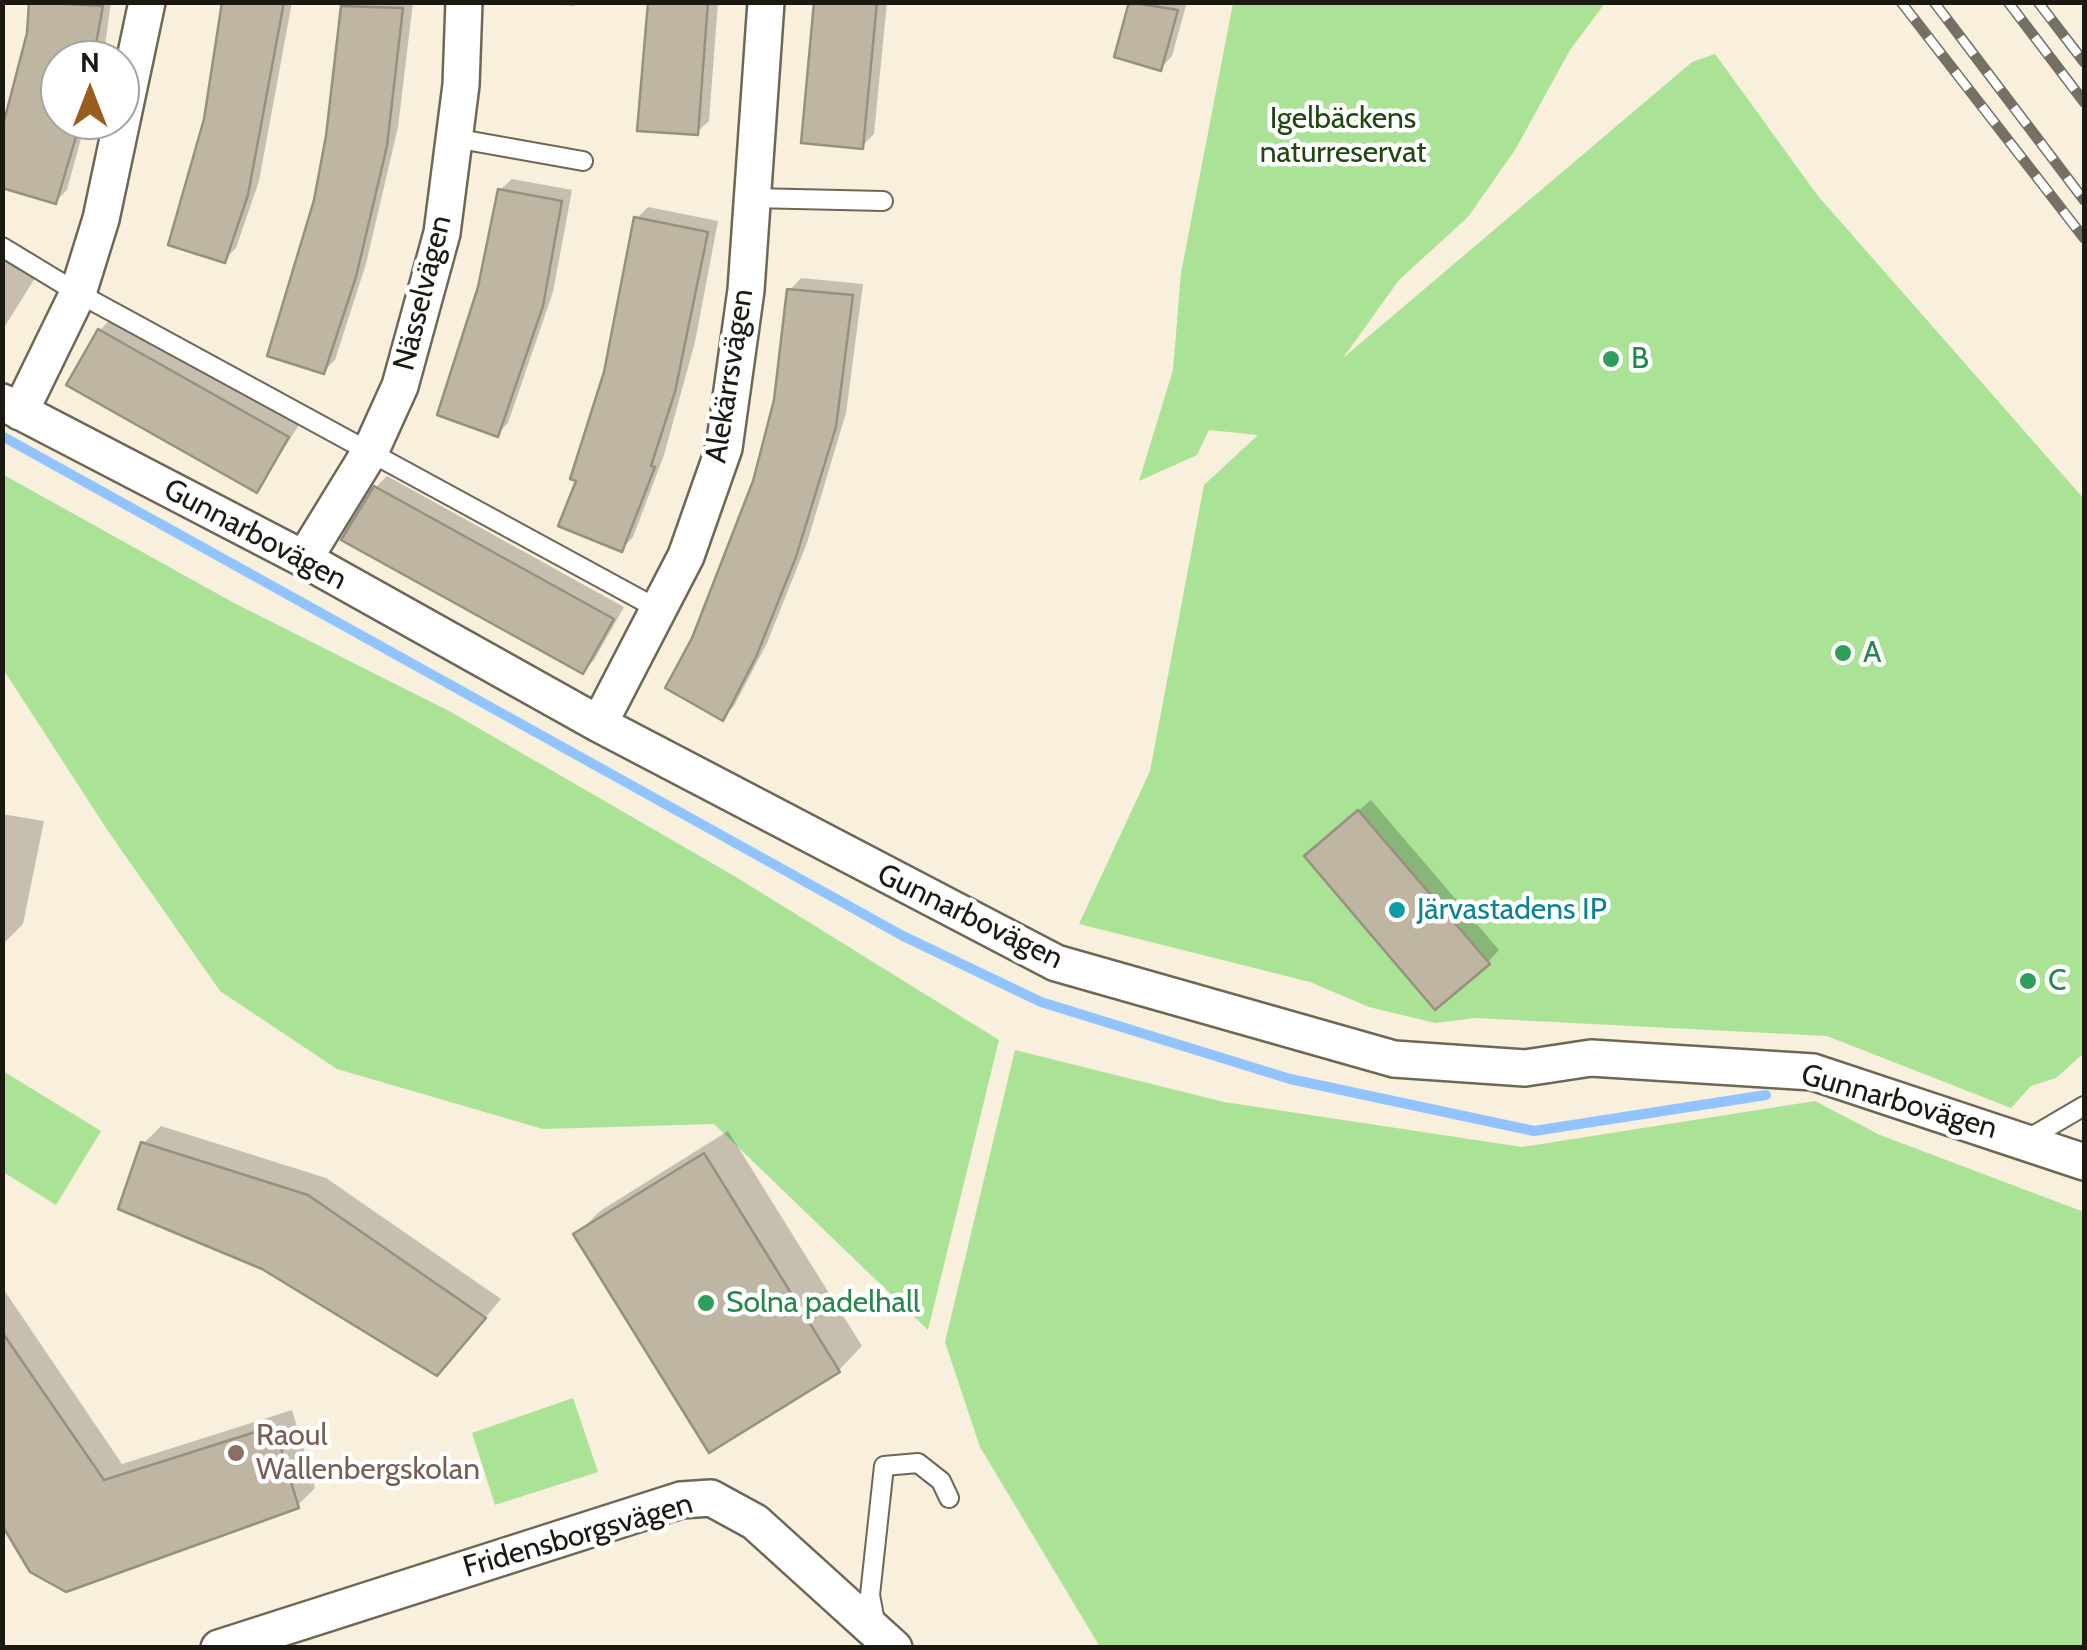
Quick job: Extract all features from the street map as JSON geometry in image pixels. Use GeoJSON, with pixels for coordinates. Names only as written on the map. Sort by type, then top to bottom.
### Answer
{"type":"FeatureCollection","features":[{"type":"Feature","properties":{"kind":"street"},"geometry":{"type":"LineString","coordinates":[[11,407],[78,293],[101,219],[147,2]]}},
{"type":"Feature","properties":{"kind":"street","name":"Nässelvägen"},"geometry":{"type":"LineString","coordinates":[[304,559],[371,450],[400,386],[442,232],[464,2]]}},
{"type":"Feature","properties":{"kind":"street","name":"Alekärrsvägen"},"geometry":{"type":"LineString","coordinates":[[599,724],[686,556],[724,448],[746,290],[766,2]]}},
{"type":"Feature","properties":{"kind":"street","name":"Gunnarbovägen"},"geometry":{"type":"LineString","coordinates":[[11,407],[304,559],[599,724],[1056,963],[1394,1059],[1525,1068],[1573,1060],[1812,1072],[1992,1128],[2084,1162]]}},
{"type":"Feature","properties":{"kind":"street","name":"Fridensborgsvägen"},"geometry":{"type":"LineString","coordinates":[[219,1648],[681,1500],[712,1498],[755,1522],[885,1640]]}},
{"type":"Feature","properties":{"kind":"lane"},"geometry":{"type":"LineString","coordinates":[[454,138],[583,161]]}},
{"type":"Feature","properties":{"kind":"lane"},"geometry":{"type":"LineString","coordinates":[[752,198],[882,201]]}},
{"type":"Feature","properties":{"kind":"lane"},"geometry":{"type":"LineString","coordinates":[[2,247],[78,293],[645,602]]}},
{"type":"Feature","properties":{"kind":"lane"},"geometry":{"type":"LineString","coordinates":[[2026,1140],[2084,1106]]}},
{"type":"Feature","properties":{"kind":"lane"},"geometry":{"type":"LineString","coordinates":[[885,1640],[870,1595],[884,1466],[918,1463],[941,1481],[949,1498]]}},
{"type":"Feature","properties":{"kind":"green space","name":"Igelbäckens naturreservat"},"geometry":{"type":"Polygon","coordinates":[[[1233,3],[1605,3],[1570,50],[1515,150],[1468,217],[1399,280],[1343,358],[1692,62],[1715,54],[1818,196],[2084,499],[2084,1053],[2056,1078],[2031,1086],[2011,1108],[1827,1036],[1475,1018],[1435,1023],[1369,1007],[1310,982],[1079,924],[1150,771],[1204,485],[1258,435],[1209,430],[1197,455],[1139,481],[1173,370],[1181,273],[1233,3]]]}},
{"type":"Feature","properties":{"kind":"green space"},"geometry":{"type":"Polygon","coordinates":[[[2,474],[234,603],[449,711],[736,877],[999,1040],[928,1330],[714,1124],[543,1129],[337,1069],[220,991],[108,831],[3,669],[2,474]]]}},
{"type":"Feature","properties":{"kind":"green space"},"geometry":{"type":"Polygon","coordinates":[[[1015,1050],[1224,1102],[1522,1147],[1815,1101],[1880,1135],[2084,1212],[2084,1647],[1100,1647],[980,1447],[945,1342],[1015,1050]]]}},
{"type":"Feature","properties":{"kind":"green space"},"geometry":{"type":"Polygon","coordinates":[[[3,1071],[101,1131],[56,1205],[3,1172],[3,1071]]]}},
{"type":"Feature","properties":{"kind":"green space"},"geometry":{"type":"Polygon","coordinates":[[[573,1398],[598,1472],[495,1505],[472,1433],[573,1398]]]}},
{"type":"Feature","properties":{"kind":"building"},"geometry":{"type":"Polygon","coordinates":[[[29,2],[103,6],[97,40],[40,40],[40,140],[75,140],[56,204],[2,188],[2,129],[27,33],[29,2]]]}},
{"type":"Feature","properties":{"kind":"building"},"geometry":{"type":"Polygon","coordinates":[[[222,2],[284,2],[248,195],[225,263],[168,245],[204,119],[222,2]]]}},
{"type":"Feature","properties":{"kind":"building"},"geometry":{"type":"Polygon","coordinates":[[[648,2],[708,2],[698,135],[637,131],[648,2]]]}},
{"type":"Feature","properties":{"kind":"building"},"geometry":{"type":"Polygon","coordinates":[[[814,2],[877,2],[863,149],[801,143],[814,2]]]}},
{"type":"Feature","properties":{"kind":"building"},"geometry":{"type":"Polygon","coordinates":[[[1129,2],[1178,10],[1161,71],[1114,57],[1129,2]]]}},
{"type":"Feature","properties":{"kind":"building"},"geometry":{"type":"Polygon","coordinates":[[[341,6],[403,8],[387,146],[356,277],[324,374],[267,356],[314,200],[326,136],[341,6]]]}},
{"type":"Feature","properties":{"kind":"building"},"geometry":{"type":"Polygon","coordinates":[[[498,189],[562,201],[543,306],[498,437],[437,415],[478,287],[498,189]]]}},
{"type":"Feature","properties":{"kind":"building"},"geometry":{"type":"Polygon","coordinates":[[[634,217],[708,232],[675,392],[651,466],[655,467],[622,552],[558,526],[576,481],[570,479],[604,372],[634,217]]]}},
{"type":"Feature","properties":{"kind":"building"},"geometry":{"type":"Polygon","coordinates":[[[787,289],[853,295],[836,427],[796,557],[756,657],[723,721],[665,688],[692,638],[753,481],[774,400],[787,289]]]}},
{"type":"Feature","properties":{"kind":"building"},"geometry":{"type":"Polygon","coordinates":[[[98,329],[289,437],[257,493],[66,385],[98,329]]]}},
{"type":"Feature","properties":{"kind":"building"},"geometry":{"type":"Polygon","coordinates":[[[374,486],[614,619],[583,674],[341,540],[374,486]]]}},
{"type":"Feature","properties":{"kind":"building","name":"Järvastadens IP"},"geometry":{"type":"Polygon","coordinates":[[[1358,810],[1490,964],[1435,1010],[1304,856],[1358,810]]]}},
{"type":"Feature","properties":{"kind":"building","name":"Raoul Wallenbergskolan"},"geometry":{"type":"Polygon","coordinates":[[[141,1142],[308,1195],[486,1318],[437,1376],[262,1269],[118,1209],[141,1142]]]}},
{"type":"Feature","properties":{"kind":"building","name":"Solna padelhall"},"geometry":{"type":"Polygon","coordinates":[[[704,1153],[840,1372],[709,1453],[573,1234],[704,1153]]]}},
{"type":"Feature","properties":{"kind":"building","name":"Raoul Wallenbergskolan"},"geometry":{"type":"Polygon","coordinates":[[[2,1332],[104,1480],[274,1426],[299,1508],[66,1592],[30,1572],[2,1525],[2,1332]]]}},
{"type":"Feature","properties":{"kind":"waterway"},"geometry":{"type":"LineString","coordinates":[[2,436],[903,936],[1041,1002],[1290,1079],[1534,1131],[1766,1095]]}},
{"type":"Feature","properties":{"kind":"railway"},"geometry":{"type":"LineString","coordinates":[[1901,2],[2084,238]]}},
{"type":"Feature","properties":{"kind":"railway"},"geometry":{"type":"LineString","coordinates":[[1934,2],[2084,200]]}},
{"type":"Feature","properties":{"kind":"railway"},"geometry":{"type":"LineString","coordinates":[[2008,2],[2084,102]]}},
{"type":"Feature","properties":{"kind":"railway"},"geometry":{"type":"LineString","coordinates":[[2038,2],[2084,62]]}},
{"type":"Feature","properties":{"kind":"place","name":"B"},"geometry":{"type":"Point","coordinates":[1611,359]}},
{"type":"Feature","properties":{"kind":"place","name":"A"},"geometry":{"type":"Point","coordinates":[1843,653]}},
{"type":"Feature","properties":{"kind":"place","name":"Järvastadens IP"},"geometry":{"type":"Point","coordinates":[1397,910]}},
{"type":"Feature","properties":{"kind":"place","name":"C"},"geometry":{"type":"Point","coordinates":[2028,981]}},
{"type":"Feature","properties":{"kind":"place","name":"Solna padelhall"},"geometry":{"type":"Point","coordinates":[706,1303]}},
{"type":"Feature","properties":{"kind":"place","name":"Raoul Wallenbergskolan"},"geometry":{"type":"Point","coordinates":[236,1453]}}]}
